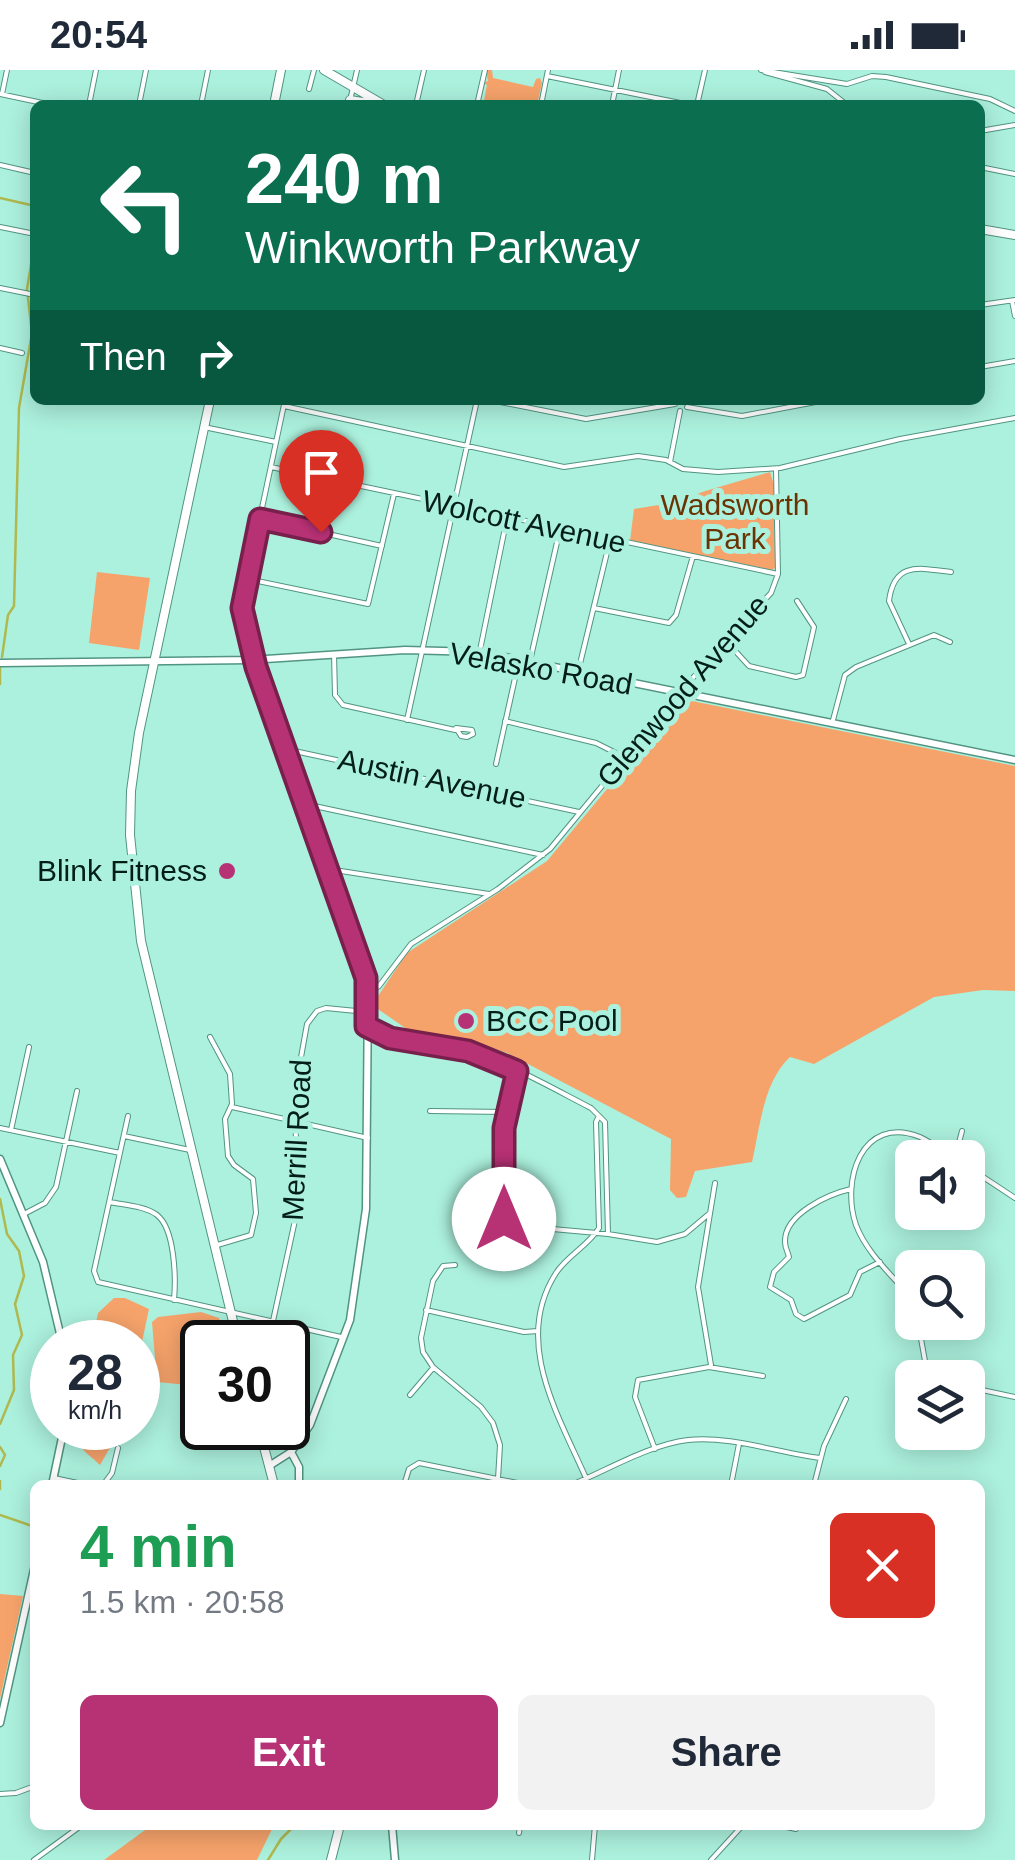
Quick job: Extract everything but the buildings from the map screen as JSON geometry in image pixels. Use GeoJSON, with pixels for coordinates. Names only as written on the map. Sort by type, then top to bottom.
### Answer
{"type":"FeatureCollection","features":[{"type":"Feature","properties":{"kind":"main road"},"geometry":{"type":"LineString","coordinates":[[275,100],[281,70]]}},
{"type":"Feature","properties":{"kind":"main road"},"geometry":{"type":"LineString","coordinates":[[324,70],[373,100]]}},
{"type":"Feature","properties":{"kind":"main road"},"geometry":{"type":"LineString","coordinates":[[985,231],[1015,234]]}},
{"type":"Feature","properties":{"kind":"main road"},"geometry":{"type":"LineString","coordinates":[[209,405],[154,661],[131,791],[131,870],[140,940],[233,1320]]}},
{"type":"Feature","properties":{"kind":"main road"},"geometry":{"type":"LineString","coordinates":[[265,1450],[273,1480]]}},
{"type":"Feature","properties":{"kind":"main road"},"geometry":{"type":"LineString","coordinates":[[331,1860],[339,1830]]}},
{"type":"Feature","properties":{"kind":"street"},"geometry":{"type":"LineString","coordinates":[[7,70],[1,94],[30,100]]}},
{"type":"Feature","properties":{"kind":"street"},"geometry":{"type":"LineString","coordinates":[[91,100],[96,70]]}},
{"type":"Feature","properties":{"kind":"street"},"geometry":{"type":"LineString","coordinates":[[140,100],[146,70]]}},
{"type":"Feature","properties":{"kind":"street"},"geometry":{"type":"LineString","coordinates":[[203,100],[208,70]]}},
{"type":"Feature","properties":{"kind":"street"},"geometry":{"type":"LineString","coordinates":[[310,89],[314,70]]}},
{"type":"Feature","properties":{"kind":"street"},"geometry":{"type":"LineString","coordinates":[[351,100],[357,70]]}},
{"type":"Feature","properties":{"kind":"street"},"geometry":{"type":"LineString","coordinates":[[417,100],[424,70]]}},
{"type":"Feature","properties":{"kind":"street"},"geometry":{"type":"LineString","coordinates":[[478,100],[484,70]]}},
{"type":"Feature","properties":{"kind":"street"},"geometry":{"type":"LineString","coordinates":[[613,100],[619,70]]}},
{"type":"Feature","properties":{"kind":"street"},"geometry":{"type":"LineString","coordinates":[[696,100],[705,70]]}},
{"type":"Feature","properties":{"kind":"street"},"geometry":{"type":"LineString","coordinates":[[762,70],[778,78],[814,84],[841,100]]}},
{"type":"Feature","properties":{"kind":"street"},"geometry":{"type":"LineString","coordinates":[[762,70],[847,84],[886,76],[990,99],[1015,110]]}},
{"type":"Feature","properties":{"kind":"street"},"geometry":{"type":"LineString","coordinates":[[542,100],[548,73],[669,100]]}},
{"type":"Feature","properties":{"kind":"street"},"geometry":{"type":"LineString","coordinates":[[985,130],[1015,124]]}},
{"type":"Feature","properties":{"kind":"street"},"geometry":{"type":"LineString","coordinates":[[0,166],[30,172]]}},
{"type":"Feature","properties":{"kind":"street"},"geometry":{"type":"LineString","coordinates":[[985,168],[1015,174]]}},
{"type":"Feature","properties":{"kind":"street"},"geometry":{"type":"LineString","coordinates":[[0,227],[30,233]]}},
{"type":"Feature","properties":{"kind":"street"},"geometry":{"type":"LineString","coordinates":[[0,288],[30,294]]}},
{"type":"Feature","properties":{"kind":"street"},"geometry":{"type":"LineString","coordinates":[[985,305],[1014,301],[1015,316]]}},
{"type":"Feature","properties":{"kind":"street"},"geometry":{"type":"LineString","coordinates":[[0,348],[22,352]]}},
{"type":"Feature","properties":{"kind":"street"},"geometry":{"type":"LineString","coordinates":[[985,366],[1015,361]]}},
{"type":"Feature","properties":{"kind":"street"},"geometry":{"type":"LineString","coordinates":[[269,1466],[291,1452],[310,1425],[346,1338],[362,1250],[368,1138],[368,993],[255,660],[242,608],[284,405]]}},
{"type":"Feature","properties":{"kind":"street"},"geometry":{"type":"LineString","coordinates":[[293,405],[564,467],[638,456],[692,471],[776,469],[900,439],[1015,418]]}},
{"type":"Feature","properties":{"kind":"street"},"geometry":{"type":"LineString","coordinates":[[407,720],[476,405]]}},
{"type":"Feature","properties":{"kind":"street"},"geometry":{"type":"LineString","coordinates":[[515,405],[586,419],[660,405]]}},
{"type":"Feature","properties":{"kind":"street"},"geometry":{"type":"LineString","coordinates":[[677,405],[680,411]]}},
{"type":"Feature","properties":{"kind":"street"},"geometry":{"type":"LineString","coordinates":[[670,462],[680,411],[685,405]]}},
{"type":"Feature","properties":{"kind":"street"},"geometry":{"type":"LineString","coordinates":[[691,405],[742,416],[800,405]]}},
{"type":"Feature","properties":{"kind":"street"},"geometry":{"type":"LineString","coordinates":[[204,427],[276,442]]}},
{"type":"Feature","properties":{"kind":"street","name":"Wolcott Avenue"},"geometry":{"type":"LineString","coordinates":[[271,467],[778,574]]}},
{"type":"Feature","properties":{"kind":"street","name":"Glenwood Avenue"},"geometry":{"type":"LineString","coordinates":[[368,993],[379,986],[403,950],[543,855],[678,694],[771,593],[778,574],[776,469]]}},
{"type":"Feature","properties":{"kind":"street"},"geometry":{"type":"LineString","coordinates":[[246,579],[368,604],[394,494]]}},
{"type":"Feature","properties":{"kind":"street"},"geometry":{"type":"LineString","coordinates":[[480,652],[508,518]]}},
{"type":"Feature","properties":{"kind":"street"},"geometry":{"type":"LineString","coordinates":[[260,519],[382,546]]}},
{"type":"Feature","properties":{"kind":"street"},"geometry":{"type":"LineString","coordinates":[[530,662],[560,530]]}},
{"type":"Feature","properties":{"kind":"street"},"geometry":{"type":"LineString","coordinates":[[578,673],[610,540]]}},
{"type":"Feature","properties":{"kind":"street"},"geometry":{"type":"LineString","coordinates":[[594,608],[662,624],[668,622],[676,615],[693,556]]}},
{"type":"Feature","properties":{"kind":"street"},"geometry":{"type":"LineString","coordinates":[[909,644],[889,602],[896,578],[905,570],[916,568],[951,572]]}},
{"type":"Feature","properties":{"kind":"street"},"geometry":{"type":"LineString","coordinates":[[727,642],[749,666],[798,677],[806,670],[814,627],[798,601]]}},
{"type":"Feature","properties":{"kind":"street"},"geometry":{"type":"LineString","coordinates":[[832,725],[845,675],[856,667],[934,634],[950,642]]}},
{"type":"Feature","properties":{"kind":"street","name":"Velasko Road"},"geometry":{"type":"LineString","coordinates":[[0,663],[255,660],[422,650],[480,652],[1015,760]]}},
{"type":"Feature","properties":{"kind":"street"},"geometry":{"type":"LineString","coordinates":[[334,654],[335,695],[340,703],[455,730]]}},
{"type":"Feature","properties":{"kind":"street"},"geometry":{"type":"LineString","coordinates":[[496,764],[519,660]]}},
{"type":"Feature","properties":{"kind":"street"},"geometry":{"type":"LineString","coordinates":[[506,721],[596,742],[624,757]]}},
{"type":"Feature","properties":{"kind":"street","name":"Austin Avenue"},"geometry":{"type":"LineString","coordinates":[[285,749],[579,812]]}},
{"type":"Feature","properties":{"kind":"street"},"geometry":{"type":"LineString","coordinates":[[305,804],[543,855]]}},
{"type":"Feature","properties":{"kind":"street"},"geometry":{"type":"LineString","coordinates":[[328,869],[490,894]]}},
{"type":"Feature","properties":{"kind":"street","name":"Merrill Road"},"geometry":{"type":"LineString","coordinates":[[273,1320],[300,1202],[294,1087],[308,1020],[326,1008],[366,1012]]}},
{"type":"Feature","properties":{"kind":"street"},"geometry":{"type":"LineString","coordinates":[[366,1026],[390,1038],[468,1051],[591,1108],[605,1122],[608,1234]]}},
{"type":"Feature","properties":{"kind":"street"},"geometry":{"type":"LineString","coordinates":[[210,1037],[229,1070],[236,1110],[368,1138]]}},
{"type":"Feature","properties":{"kind":"street"},"geometry":{"type":"LineString","coordinates":[[12,1130],[29,1047]]}},
{"type":"Feature","properties":{"kind":"street"},"geometry":{"type":"LineString","coordinates":[[517,1071],[507,1112],[504,1219],[514,1227],[657,1242],[693,1228],[710,1213]]}},
{"type":"Feature","properties":{"kind":"street"},"geometry":{"type":"LineString","coordinates":[[24,1214],[51,1197],[77,1091]]}},
{"type":"Feature","properties":{"kind":"street"},"geometry":{"type":"LineString","coordinates":[[214,1246],[251,1236],[255,1224],[253,1178],[234,1166],[228,1156],[225,1119],[232,1104]]}},
{"type":"Feature","properties":{"kind":"street"},"geometry":{"type":"LineString","coordinates":[[430,1111],[507,1112]]}},
{"type":"Feature","properties":{"kind":"street"},"geometry":{"type":"LineString","coordinates":[[128,1116],[94,1271],[96,1280],[104,1285],[268,1320]]}},
{"type":"Feature","properties":{"kind":"street"},"geometry":{"type":"LineString","coordinates":[[587,1480],[548,1392],[540,1362],[538,1331],[542,1301],[556,1274],[597,1233],[599,1116]]}},
{"type":"Feature","properties":{"kind":"street"},"geometry":{"type":"LineString","coordinates":[[0,1128],[120,1154]]}},
{"type":"Feature","properties":{"kind":"street"},"geometry":{"type":"LineString","coordinates":[[959,1140],[962,1131]]}},
{"type":"Feature","properties":{"kind":"street"},"geometry":{"type":"LineString","coordinates":[[895,1280],[864,1243],[856,1225],[851,1189],[859,1156],[883,1137],[897,1134],[925,1140]]}},
{"type":"Feature","properties":{"kind":"street"},"geometry":{"type":"LineString","coordinates":[[124,1136],[190,1150]]}},
{"type":"Feature","properties":{"kind":"street"},"geometry":{"type":"LineString","coordinates":[[0,1158],[47,1274],[57,1320]]}},
{"type":"Feature","properties":{"kind":"street"},"geometry":{"type":"LineString","coordinates":[[985,1178],[1015,1198]]}},
{"type":"Feature","properties":{"kind":"street"},"geometry":{"type":"LineString","coordinates":[[711,1367],[698,1298],[715,1183]]}},
{"type":"Feature","properties":{"kind":"street"},"geometry":{"type":"LineString","coordinates":[[851,1189],[820,1200],[795,1220],[785,1242],[789,1257],[774,1272],[770,1287],[791,1300],[800,1318],[810,1317],[850,1295],[860,1272],[880,1262]]}},
{"type":"Feature","properties":{"kind":"street"},"geometry":{"type":"LineString","coordinates":[[110,1202],[150,1211],[164,1223],[175,1267],[174,1300]]}},
{"type":"Feature","properties":{"kind":"street"},"geometry":{"type":"LineString","coordinates":[[693,1228],[706,1235]]}},
{"type":"Feature","properties":{"kind":"street"},"geometry":{"type":"LineString","coordinates":[[454,1265],[438,1269],[420,1343],[433,1368],[474,1400],[493,1423],[500,1445],[498,1479]]}},
{"type":"Feature","properties":{"kind":"street"},"geometry":{"type":"LineString","coordinates":[[426,1310],[524,1332],[538,1331]]}},
{"type":"Feature","properties":{"kind":"street"},"geometry":{"type":"LineString","coordinates":[[310,1330],[346,1338]]}},
{"type":"Feature","properties":{"kind":"street"},"geometry":{"type":"LineString","coordinates":[[655,1449],[634,1390],[638,1380],[711,1367],[763,1376]]}},
{"type":"Feature","properties":{"kind":"street"},"geometry":{"type":"LineString","coordinates":[[410,1395],[433,1368]]}},
{"type":"Feature","properties":{"kind":"street"},"geometry":{"type":"LineString","coordinates":[[985,1391],[1015,1397]]}},
{"type":"Feature","properties":{"kind":"street"},"geometry":{"type":"LineString","coordinates":[[815,1480],[820,1458],[846,1399]]}},
{"type":"Feature","properties":{"kind":"street"},"geometry":{"type":"LineString","coordinates":[[592,1480],[655,1449],[700,1439],[820,1458]]}},
{"type":"Feature","properties":{"kind":"street"},"geometry":{"type":"LineString","coordinates":[[733,1480],[740,1444]]}},
{"type":"Feature","properties":{"kind":"street"},"geometry":{"type":"LineString","coordinates":[[53,1480],[59,1450]]}},
{"type":"Feature","properties":{"kind":"street"},"geometry":{"type":"LineString","coordinates":[[107,1480],[118,1450]]}},
{"type":"Feature","properties":{"kind":"street"},"geometry":{"type":"LineString","coordinates":[[291,1452],[299,1467],[299,1480]]}},
{"type":"Feature","properties":{"kind":"street"},"geometry":{"type":"LineString","coordinates":[[405,1480],[416,1464],[427,1463],[503,1480]]}},
{"type":"Feature","properties":{"kind":"street"},"geometry":{"type":"LineString","coordinates":[[0,1723],[30,1591]]}},
{"type":"Feature","properties":{"kind":"street"},"geometry":{"type":"LineString","coordinates":[[0,1794],[30,1788]]}},
{"type":"Feature","properties":{"kind":"street"},"geometry":{"type":"LineString","coordinates":[[34,1860],[75,1830]]}},
{"type":"Feature","properties":{"kind":"street"},"geometry":{"type":"LineString","coordinates":[[393,1830],[396,1860]]}},
{"type":"Feature","properties":{"kind":"street"},"geometry":{"type":"LineString","coordinates":[[592,1860],[595,1830]]}},
{"type":"Feature","properties":{"kind":"street"},"geometry":{"type":"LineString","coordinates":[[711,1860],[739,1830]]}},
{"type":"Feature","properties":{"kind":"green space"},"geometry":{"type":"Polygon","coordinates":[[[486,70],[492,70],[493,78],[533,87],[536,79],[540,78],[542,83],[538,100],[484,100],[487,85],[483,83],[488,81],[486,70]]]}},
{"type":"Feature","properties":{"kind":"green space","name":"Wadsworth Park"},"geometry":{"type":"Polygon","coordinates":[[[770,472],[774,485],[772,570],[630,541],[634,509],[683,501],[770,472]]]}},
{"type":"Feature","properties":{"kind":"green space"},"geometry":{"type":"Polygon","coordinates":[[[97,572],[150,578],[139,650],[89,643],[97,572]]]}},
{"type":"Feature","properties":{"kind":"green space"},"geometry":{"type":"Polygon","coordinates":[[[682,699],[1015,766],[1015,991],[983,990],[934,997],[814,1064],[790,1057],[768,1092],[752,1162],[695,1171],[686,1197],[677,1198],[670,1190],[671,1139],[507,1053],[472,1041],[414,1034],[372,1005],[407,953],[547,861],[682,699]]]}},
{"type":"Feature","properties":{"kind":"green space"},"geometry":{"type":"Polygon","coordinates":[[[114,1298],[125,1298],[149,1309],[147,1320],[97,1320],[98,1313],[114,1298]]]}},
{"type":"Feature","properties":{"kind":"green space"},"geometry":{"type":"Polygon","coordinates":[[[201,1312],[219,1318],[180,1320],[180,1384],[160,1382],[160,1320],[154,1320],[201,1312]]]}},
{"type":"Feature","properties":{"kind":"green space"},"geometry":{"type":"Polygon","coordinates":[[[84,1450],[109,1450],[100,1465],[84,1450]]]}},
{"type":"Feature","properties":{"kind":"green space"},"geometry":{"type":"Polygon","coordinates":[[[0,1594],[23,1596],[0,1699],[0,1594]]]}},
{"type":"Feature","properties":{"kind":"green space"},"geometry":{"type":"Polygon","coordinates":[[[145,1830],[272,1830],[257,1860],[104,1860],[145,1830]]]}},
{"type":"Feature","properties":{"kind":"waterway"},"geometry":{"type":"LineString","coordinates":[[0,198],[30,205]]}},
{"type":"Feature","properties":{"kind":"waterway"},"geometry":{"type":"LineString","coordinates":[[30,271],[30,315]]}},
{"type":"Feature","properties":{"kind":"waterway"},"geometry":{"type":"LineString","coordinates":[[2,657],[8,615],[14,606],[19,408],[30,345]]}},
{"type":"Feature","properties":{"kind":"waterway"},"geometry":{"type":"LineString","coordinates":[[0,668],[0,684]]}},
{"type":"Feature","properties":{"kind":"waterway"},"geometry":{"type":"LineString","coordinates":[[0,1199],[7,1234],[19,1251],[24,1276],[15,1304],[22,1335],[13,1355],[14,1390],[0,1424]]}},
{"type":"Feature","properties":{"kind":"waterway"},"geometry":{"type":"LineString","coordinates":[[0,1447],[5,1455],[0,1466]]}},
{"type":"Feature","properties":{"kind":"waterway"},"geometry":{"type":"LineString","coordinates":[[0,1481],[0,1489]]}},
{"type":"Feature","properties":{"kind":"waterway"},"geometry":{"type":"LineString","coordinates":[[0,1515],[30,1525]]}},
{"type":"Feature","properties":{"kind":"waterway"},"geometry":{"type":"LineString","coordinates":[[268,1860],[290,1830]]}},
{"type":"Feature","properties":{"kind":"place","name":"Blink Fitness"},"geometry":{"type":"Point","coordinates":[227,871]}},
{"type":"Feature","properties":{"kind":"place","name":"BCC Pool"},"geometry":{"type":"Point","coordinates":[466,1021]}},
{"type":"Feature","properties":{"kind":"route"},"geometry":{"type":"LineString","coordinates":[[321,532],[260,519],[242,602],[256,667],[366,978],[366,1026],[398,1040],[468,1051],[517,1071],[504,1128],[504,1219]]}}]}
